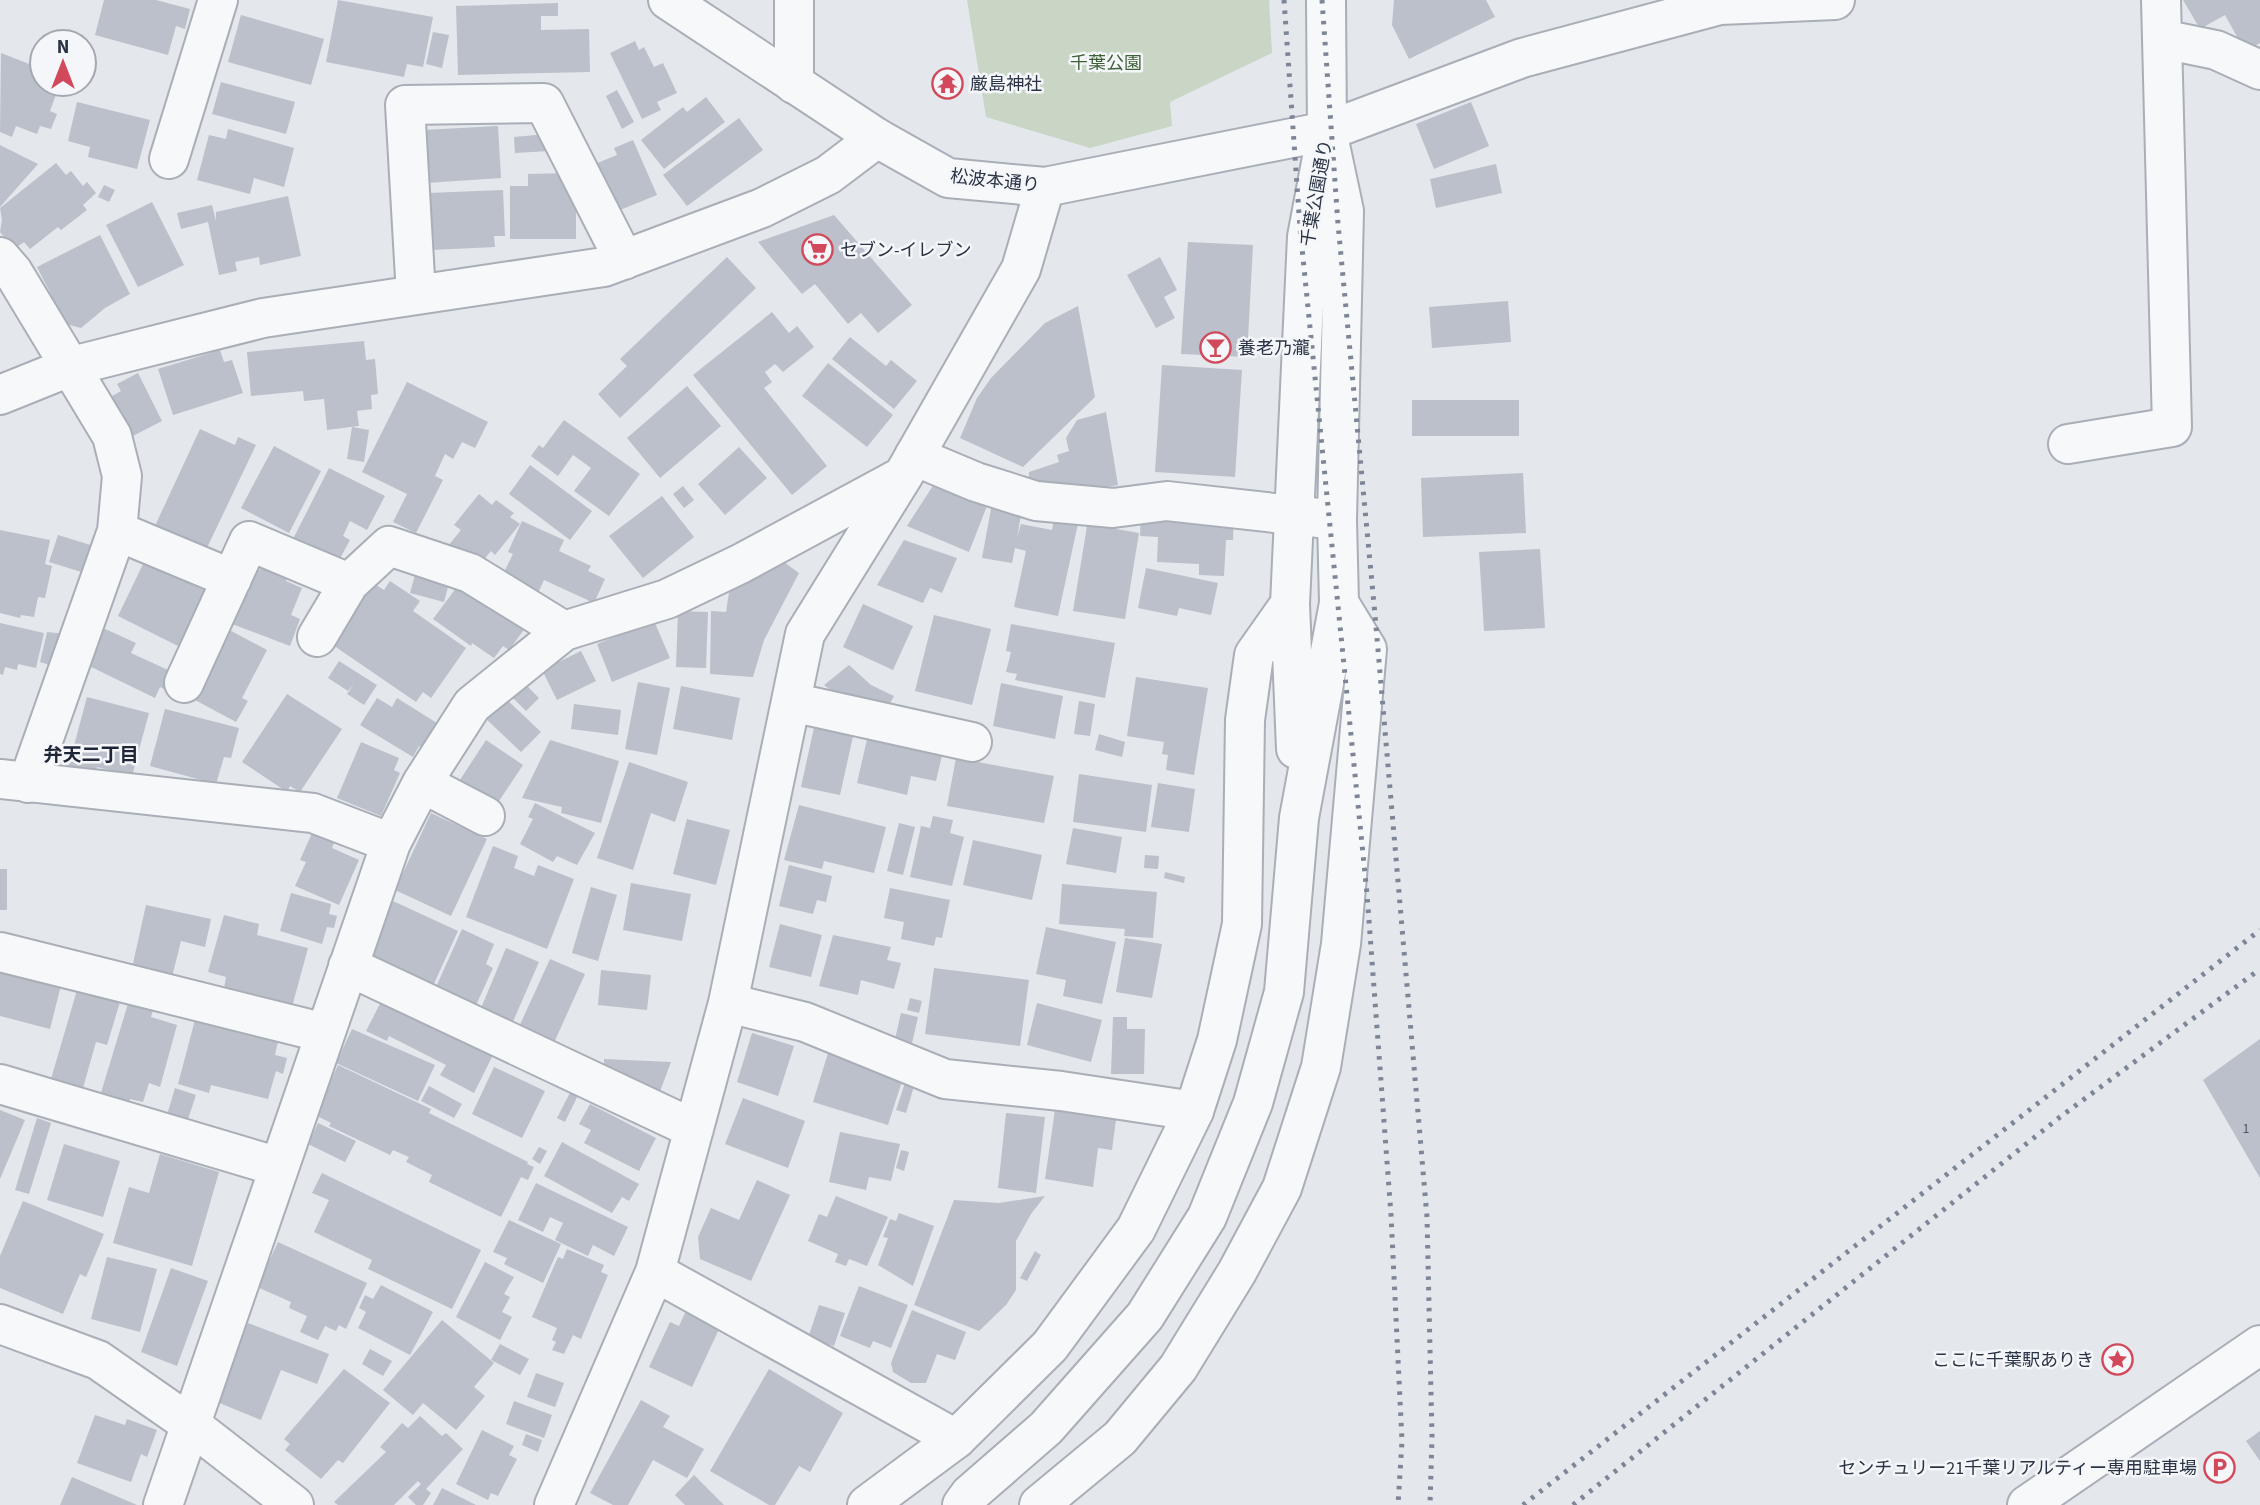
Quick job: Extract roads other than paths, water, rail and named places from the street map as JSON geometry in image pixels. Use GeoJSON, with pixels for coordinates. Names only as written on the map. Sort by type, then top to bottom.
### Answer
{"type":"FeatureCollection","features":[{"type":"Feature","properties":{"kind":"street"},"geometry":{"type":"LineString","coordinates":[[170,159],[218,0]]}},
{"type":"Feature","properties":{"kind":"street","name":"松波本通り"},"geometry":{"type":"LineString","coordinates":[[668,0],[877,138],[948,178],[1045,187],[1327,131],[1522,58],[1720,5],[1835,0]]}},
{"type":"Feature","properties":{"kind":"street"},"geometry":{"type":"LineString","coordinates":[[794,0],[794,84]]}},
{"type":"Feature","properties":{"kind":"street"},"geometry":{"type":"LineString","coordinates":[[1326,0],[1327,131]]}},
{"type":"Feature","properties":{"kind":"street"},"geometry":{"type":"LineString","coordinates":[[2068,444],[2172,427],[2161,0]]}},
{"type":"Feature","properties":{"kind":"street"},"geometry":{"type":"LineString","coordinates":[[2162,39],[2216,50],[2260,70]]}},
{"type":"Feature","properties":{"kind":"street"},"geometry":{"type":"LineString","coordinates":[[416,295],[405,105],[544,103],[624,260]]}},
{"type":"Feature","properties":{"kind":"street","name":"千葉公園通り"},"geometry":{"type":"LineString","coordinates":[[1299,818],[1290,604],[1307,237],[1327,131]]}},
{"type":"Feature","properties":{"kind":"street","name":"千葉公園通り"},"geometry":{"type":"LineString","coordinates":[[1299,818],[1339,603],[1337,520],[1344,211],[1327,131]]}},
{"type":"Feature","properties":{"kind":"street"},"geometry":{"type":"LineString","coordinates":[[0,395],[72,366],[263,318],[604,267],[762,208],[828,175],[877,138]]}},
{"type":"Feature","properties":{"kind":"street"},"geometry":{"type":"LineString","coordinates":[[554,1505],[655,1272],[728,1003],[805,634],[909,466],[1021,269],[1045,187]]}},
{"type":"Feature","properties":{"kind":"street"},"geometry":{"type":"LineString","coordinates":[[0,257],[13,272],[72,366],[112,436],[122,475],[117,531],[14,781],[313,813],[391,843]]}},
{"type":"Feature","properties":{"kind":"street"},"geometry":{"type":"LineString","coordinates":[[163,1505],[391,843],[422,783],[472,705],[564,631],[667,599],[751,557],[909,466],[976,482],[1036,501],[1112,508],[1167,501],[1337,520]]}},
{"type":"Feature","properties":{"kind":"street"},"geometry":{"type":"LineString","coordinates":[[117,531],[232,579]]}},
{"type":"Feature","properties":{"kind":"street"},"geometry":{"type":"LineString","coordinates":[[184,683],[249,541],[349,583]]}},
{"type":"Feature","properties":{"kind":"street"},"geometry":{"type":"LineString","coordinates":[[317,637],[349,583],[389,545],[470,573],[564,631]]}},
{"type":"Feature","properties":{"kind":"street"},"geometry":{"type":"LineString","coordinates":[[1039,1505],[1120,1438],[1178,1368],[1237,1272],[1282,1188],[1321,1067],[1341,944],[1367,649],[1339,603]]}},
{"type":"Feature","properties":{"kind":"street"},"geometry":{"type":"LineString","coordinates":[[867,1505],[956,1439],[1050,1346],[1136,1229],[1194,1111],[1217,1040],[1242,924],[1245,720],[1254,655],[1290,604]]}},
{"type":"Feature","properties":{"kind":"street"},"geometry":{"type":"LineString","coordinates":[[791,702],[972,742]]}},
{"type":"Feature","properties":{"kind":"street"},"geometry":{"type":"LineString","coordinates":[[422,783],[485,816]]}},
{"type":"Feature","properties":{"kind":"street"},"geometry":{"type":"LineString","coordinates":[[962,1505],[970,1494],[1046,1428],[1145,1316],[1207,1217],[1253,1103],[1284,992],[1299,818]]}},
{"type":"Feature","properties":{"kind":"street"},"geometry":{"type":"LineString","coordinates":[[0,952],[325,1033]]}},
{"type":"Feature","properties":{"kind":"street"},"geometry":{"type":"LineString","coordinates":[[348,966],[694,1129]]}},
{"type":"Feature","properties":{"kind":"street"},"geometry":{"type":"LineString","coordinates":[[728,1003],[805,1022],[945,1079],[1061,1091],[1194,1111]]}},
{"type":"Feature","properties":{"kind":"street"},"geometry":{"type":"LineString","coordinates":[[0,1084],[279,1167]]}},
{"type":"Feature","properties":{"kind":"street"},"geometry":{"type":"LineString","coordinates":[[655,1272],[956,1439]]}},
{"type":"Feature","properties":{"kind":"street"},"geometry":{"type":"LineString","coordinates":[[0,1326],[98,1360],[190,1424],[294,1505]]}},
{"type":"Feature","properties":{"kind":"street"},"geometry":{"type":"LineString","coordinates":[[2027,1505],[2260,1345]]}},
{"type":"Feature","properties":{"kind":"railway"},"geometry":{"type":"LineString","coordinates":[[1284,0],[1300,228],[1367,894],[1391,1215],[1402,1441],[1398,1505]]}},
{"type":"Feature","properties":{"kind":"railway"},"geometry":{"type":"LineString","coordinates":[[1322,0],[1338,224],[1427,1217],[1432,1437],[1430,1505]]}},
{"type":"Feature","properties":{"kind":"railway"},"geometry":{"type":"LineString","coordinates":[[1523,1505],[2260,930]]}},
{"type":"Feature","properties":{"kind":"railway"},"geometry":{"type":"LineString","coordinates":[[1573,1505],[2060,1117],[2260,969]]}},
{"type":"Feature","properties":{"kind":"place","name":"厳島神社"},"geometry":{"type":"Point","coordinates":[947,84]}},
{"type":"Feature","properties":{"kind":"place","name":"セブン-イレブン"},"geometry":{"type":"Point","coordinates":[817,250]}},
{"type":"Feature","properties":{"kind":"place","name":"養老乃瀧"},"geometry":{"type":"Point","coordinates":[1215,348]}},
{"type":"Feature","properties":{"kind":"place","name":"ここに千葉駅ありき"},"geometry":{"type":"Point","coordinates":[2117,1360]}},
{"type":"Feature","properties":{"kind":"place","name":"センチュリー21千葉リアルティー専用駐車場"},"geometry":{"type":"Point","coordinates":[2220,1468]}},
{"type":"Feature","properties":{"kind":"district","name":"弁天二丁目"},"geometry":{"type":"Point","coordinates":[91,755]}},
{"type":"Feature","properties":{"kind":"park label","name":"千葉公園"},"geometry":{"type":"Point","coordinates":[1106,63]}}]}
